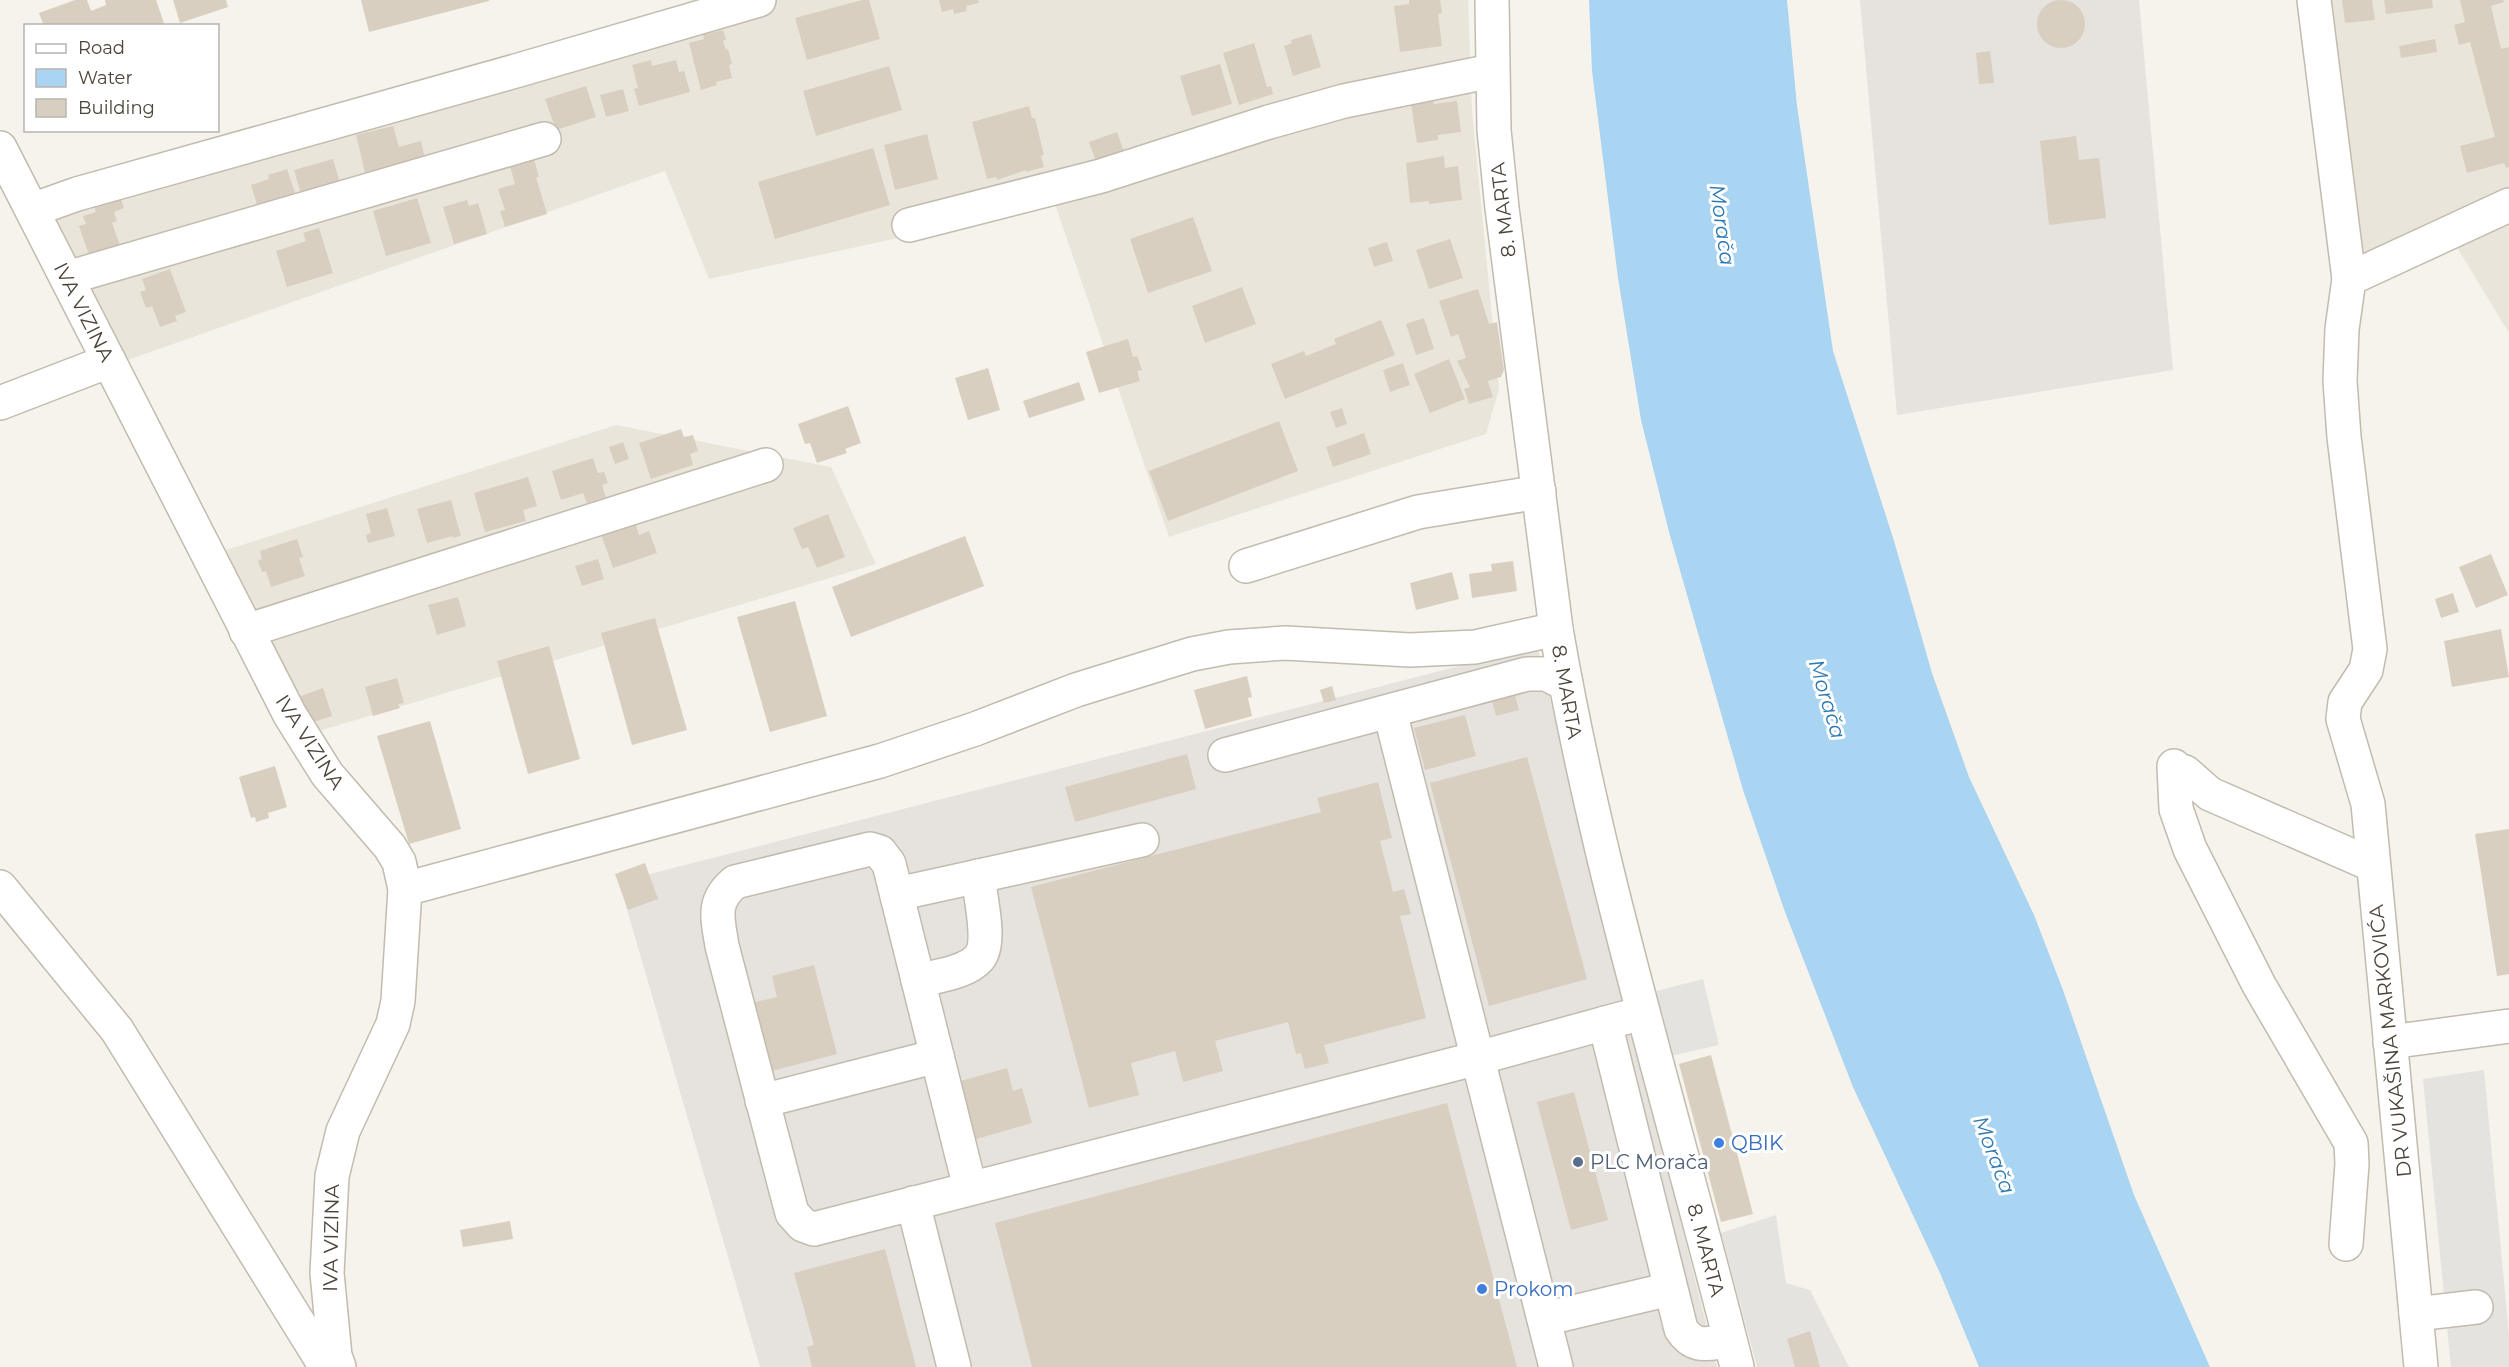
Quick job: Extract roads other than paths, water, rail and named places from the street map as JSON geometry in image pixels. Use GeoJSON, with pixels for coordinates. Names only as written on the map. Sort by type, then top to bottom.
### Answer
{"type":"FeatureCollection","features":[{"type":"Feature","properties":{"kind":"street"},"geometry":{"type":"LineString","coordinates":[[32,210],[77,194],[759,0]]}},
{"type":"Feature","properties":{"kind":"street","name":"8. MARTA"},"geometry":{"type":"LineString","coordinates":[[1492,0],[1494,130],[1556,629],[1576,740],[1642,1013],[1733,1354]]}},
{"type":"Feature","properties":{"kind":"street"},"geometry":{"type":"LineString","coordinates":[[2314,0],[2349,279],[2509,205]]}},
{"type":"Feature","properties":{"kind":"street"},"geometry":{"type":"LineString","coordinates":[[909,225],[1101,176],[1269,122],[1344,101],[1492,71]]}},
{"type":"Feature","properties":{"kind":"street"},"geometry":{"type":"LineString","coordinates":[[67,278],[544,139]]}},
{"type":"Feature","properties":{"kind":"street","name":"IVA VIZINA"},"geometry":{"type":"LineString","coordinates":[[0,148],[290,715],[327,774],[390,847],[399,862],[405,889],[398,1001],[384,1046],[343,1131],[332,1176],[327,1273],[335,1356],[339,1367]]}},
{"type":"Feature","properties":{"kind":"street","name":"DR VUKAŠINA MARKOVIĆA"},"geometry":{"type":"LineString","coordinates":[[2349,279],[2342,329],[2340,381],[2344,437],[2370,649],[2366,670],[2345,702],[2343,719],[2368,804],[2421,1367]]}},
{"type":"Feature","properties":{"kind":"street"},"geometry":{"type":"LineString","coordinates":[[0,403],[109,361]]}},
{"type":"Feature","properties":{"kind":"street"},"geometry":{"type":"LineString","coordinates":[[246,632],[766,465]]}},
{"type":"Feature","properties":{"kind":"street"},"geometry":{"type":"LineString","coordinates":[[1246,566],[1418,512],[1539,492]]}},
{"type":"Feature","properties":{"kind":"street"},"geometry":{"type":"LineString","coordinates":[[405,889],[880,761],[1155,663],[1229,647],[1294,643],[1410,650],[1475,647],[1556,629]]}},
{"type":"Feature","properties":{"kind":"street"},"geometry":{"type":"LineString","coordinates":[[1225,755],[1527,674],[1546,674],[1566,684]]}},
{"type":"Feature","properties":{"kind":"street"},"geometry":{"type":"LineString","coordinates":[[1390,712],[1556,1367]]}},
{"type":"Feature","properties":{"kind":"street"},"geometry":{"type":"LineString","coordinates":[[2346,1244],[2352,1164],[2351,1143],[2259,985],[2190,849],[2176,810],[2180,769],[2210,794],[2373,865]]}},
{"type":"Feature","properties":{"kind":"street"},"geometry":{"type":"LineString","coordinates":[[897,894],[1142,840]]}},
{"type":"Feature","properties":{"kind":"street"},"geometry":{"type":"LineString","coordinates":[[970,1188],[889,864],[880,852],[870,849],[735,882],[723,892],[718,903],[722,946],[792,1213],[803,1225],[814,1229],[1478,1058],[1642,1013]]}},
{"type":"Feature","properties":{"kind":"street"},"geometry":{"type":"LineString","coordinates":[[918,981],[965,967],[980,958],[986,941],[978,876]]}},
{"type":"Feature","properties":{"kind":"street"},"geometry":{"type":"LineString","coordinates":[[0,888],[117,1030],[326,1367]]}},
{"type":"Feature","properties":{"kind":"street"},"geometry":{"type":"LineString","coordinates":[[1605,1023],[1681,1329],[1688,1340],[1733,1354]]}},
{"type":"Feature","properties":{"kind":"street"},"geometry":{"type":"LineString","coordinates":[[2390,1042],[2509,1026]]}},
{"type":"Feature","properties":{"kind":"street"},"geometry":{"type":"LineString","coordinates":[[762,1101],[937,1056]]}},
{"type":"Feature","properties":{"kind":"street"},"geometry":{"type":"LineString","coordinates":[[913,1203],[954,1367]]}},
{"type":"Feature","properties":{"kind":"street"},"geometry":{"type":"LineString","coordinates":[[1544,1319],[1670,1289]]}},
{"type":"Feature","properties":{"kind":"street"},"geometry":{"type":"LineString","coordinates":[[2416,1314],[2476,1307]]}},
{"type":"Feature","properties":{"kind":"water","name":"Morača"},"geometry":{"type":"Polygon","coordinates":[[[1589,0],[1787,0],[1797,106],[1833,351],[1894,541],[1932,673],[1969,777],[2034,915],[2063,990],[2134,1195],[2210,1367],[1979,1367],[1940,1273],[1853,1087],[1785,912],[1743,790],[1669,532],[1641,420],[1618,278],[1592,71],[1589,0]]]}},
{"type":"Feature","properties":{"kind":"place","name":"QBIK"},"geometry":{"type":"Point","coordinates":[1719,1143]}},
{"type":"Feature","properties":{"kind":"place","name":"PLC Morača"},"geometry":{"type":"Point","coordinates":[1578,1162]}},
{"type":"Feature","properties":{"kind":"place","name":"Prokom"},"geometry":{"type":"Point","coordinates":[1482,1289]}}]}
